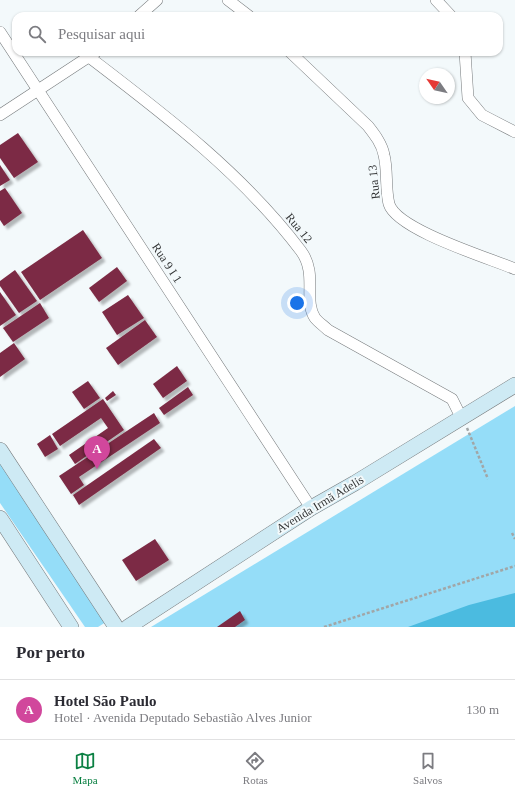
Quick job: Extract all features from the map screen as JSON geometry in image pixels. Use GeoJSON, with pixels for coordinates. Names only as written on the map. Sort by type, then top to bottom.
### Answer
{"type":"FeatureCollection","features":[{"type":"Feature","properties":{"kind":"street"},"geometry":{"type":"LineString","coordinates":[[144,12],[157,0]]}},
{"type":"Feature","properties":{"kind":"street"},"geometry":{"type":"LineString","coordinates":[[228,0],[244,12]]}},
{"type":"Feature","properties":{"kind":"street"},"geometry":{"type":"LineString","coordinates":[[436,0],[448,12]]}},
{"type":"Feature","properties":{"kind":"street","name":"Rua 9 I 1"},"geometry":{"type":"LineString","coordinates":[[0,32],[12,50]]}},
{"type":"Feature","properties":{"kind":"street","name":"Rua 9 I 1"},"geometry":{"type":"LineString","coordinates":[[16,56],[311,508]]}},
{"type":"Feature","properties":{"kind":"street"},"geometry":{"type":"LineString","coordinates":[[0,115],[90,56]]}},
{"type":"Feature","properties":{"kind":"street","name":"Rua 12"},"geometry":{"type":"LineString","coordinates":[[93,56],[195,140],[236,177],[289,235],[306,258],[310,272],[310,299],[314,317],[328,330],[452,399],[461,417]]}},
{"type":"Feature","properties":{"kind":"street","name":"Rua 13"},"geometry":{"type":"LineString","coordinates":[[294,56],[368,126],[378,138],[384,155],[389,204],[393,213],[427,234],[515,269]]}},
{"type":"Feature","properties":{"kind":"street"},"geometry":{"type":"LineString","coordinates":[[465,56],[468,98],[482,115],[515,132]]}},
{"type":"Feature","properties":{"kind":"street","name":"Avenida Irmã Adelis"},"geometry":{"type":"LineString","coordinates":[[128,627],[311,508],[356,483],[515,385]]}},
{"type":"Feature","properties":{"kind":"street"},"geometry":{"type":"LineString","coordinates":[[0,450],[116,627]]}},
{"type":"Feature","properties":{"kind":"street"},"geometry":{"type":"LineString","coordinates":[[0,518],[71,627]]}},
{"type":"Feature","properties":{"kind":"path"},"geometry":{"type":"LineString","coordinates":[[461,417],[488,479]]}},
{"type":"Feature","properties":{"kind":"path"},"geometry":{"type":"LineString","coordinates":[[512,533],[515,539]]}},
{"type":"Feature","properties":{"kind":"path"},"geometry":{"type":"LineString","coordinates":[[324,627],[515,566]]}},
{"type":"Feature","properties":{"kind":"shaded area"},"geometry":{"type":"Polygon","coordinates":[[[515,406],[515,627],[151,627],[515,406]]]}},
{"type":"Feature","properties":{"kind":"shaded area"},"geometry":{"type":"Polygon","coordinates":[[[0,448],[114,617],[98,627],[85,627],[0,503],[0,448]]]}},
{"type":"Feature","properties":{"kind":"shaded area"},"geometry":{"type":"Polygon","coordinates":[[[515,593],[515,627],[408,627],[469,605],[515,593]]]}},
{"type":"Feature","properties":{"kind":"building"},"geometry":{"type":"Polygon","coordinates":[[[18,133],[38,162],[14,178],[0,158],[0,145],[18,133]]]}},
{"type":"Feature","properties":{"kind":"building"},"geometry":{"type":"Polygon","coordinates":[[[0,165],[10,180],[0,186],[0,165]]]}},
{"type":"Feature","properties":{"kind":"building"},"geometry":{"type":"Polygon","coordinates":[[[5,188],[22,213],[4,226],[0,220],[0,191],[5,188]]]}},
{"type":"Feature","properties":{"kind":"building"},"geometry":{"type":"Polygon","coordinates":[[[83,230],[102,258],[40,300],[21,272],[83,230]]]}},
{"type":"Feature","properties":{"kind":"building"},"geometry":{"type":"Polygon","coordinates":[[[117,267],[127,281],[99,302],[89,288],[117,267]]]}},
{"type":"Feature","properties":{"kind":"building"},"geometry":{"type":"Polygon","coordinates":[[[15,270],[37,301],[19,313],[0,286],[0,281],[15,270]]]}},
{"type":"Feature","properties":{"kind":"building"},"geometry":{"type":"Polygon","coordinates":[[[0,292],[16,315],[0,326],[0,292]]]}},
{"type":"Feature","properties":{"kind":"building"},"geometry":{"type":"Polygon","coordinates":[[[128,295],[144,318],[117,335],[102,312],[128,295]]]}},
{"type":"Feature","properties":{"kind":"building"},"geometry":{"type":"Polygon","coordinates":[[[40,303],[49,318],[13,342],[3,328],[40,303]]]}},
{"type":"Feature","properties":{"kind":"building"},"geometry":{"type":"Polygon","coordinates":[[[145,320],[157,337],[118,365],[106,348],[145,320]]]}},
{"type":"Feature","properties":{"kind":"building"},"geometry":{"type":"Polygon","coordinates":[[[14,343],[25,359],[0,377],[0,353],[14,343]]]}},
{"type":"Feature","properties":{"kind":"building"},"geometry":{"type":"Polygon","coordinates":[[[177,366],[187,381],[163,398],[153,384],[177,366]]]}},
{"type":"Feature","properties":{"kind":"building"},"geometry":{"type":"Polygon","coordinates":[[[88,381],[100,398],[84,409],[72,392],[88,381]]]}},
{"type":"Feature","properties":{"kind":"building"},"geometry":{"type":"Polygon","coordinates":[[[188,387],[193,395],[164,415],[159,408],[188,387]]]}},
{"type":"Feature","properties":{"kind":"building"},"geometry":{"type":"Polygon","coordinates":[[[113,391],[116,395],[107,401],[105,398],[113,391]]]}},
{"type":"Feature","properties":{"kind":"building"},"geometry":{"type":"Polygon","coordinates":[[[103,399],[124,430],[75,464],[69,455],[108,428],[101,418],[60,446],[52,434],[103,399]]]}},
{"type":"Feature","properties":{"kind":"building"},"geometry":{"type":"Polygon","coordinates":[[[154,413],[160,423],[79,477],[84,485],[71,494],[59,476],[154,413]]]}},
{"type":"Feature","properties":{"kind":"building"},"geometry":{"type":"Polygon","coordinates":[[[50,435],[58,449],[45,457],[37,444],[50,435]]]}},
{"type":"Feature","properties":{"kind":"building"},"geometry":{"type":"Polygon","coordinates":[[[154,439],[161,448],[79,505],[73,495],[154,439]]]}},
{"type":"Feature","properties":{"kind":"building"},"geometry":{"type":"Polygon","coordinates":[[[155,539],[169,560],[136,581],[122,560],[155,539]]]}},
{"type":"Feature","properties":{"kind":"building"},"geometry":{"type":"Polygon","coordinates":[[[240,611],[245,620],[235,627],[217,627],[240,611]]]}},
{"type":"Feature","properties":{"kind":"place","name":"Hotel São Paulo"},"geometry":{"type":"Point","coordinates":[97,469]}}]}
